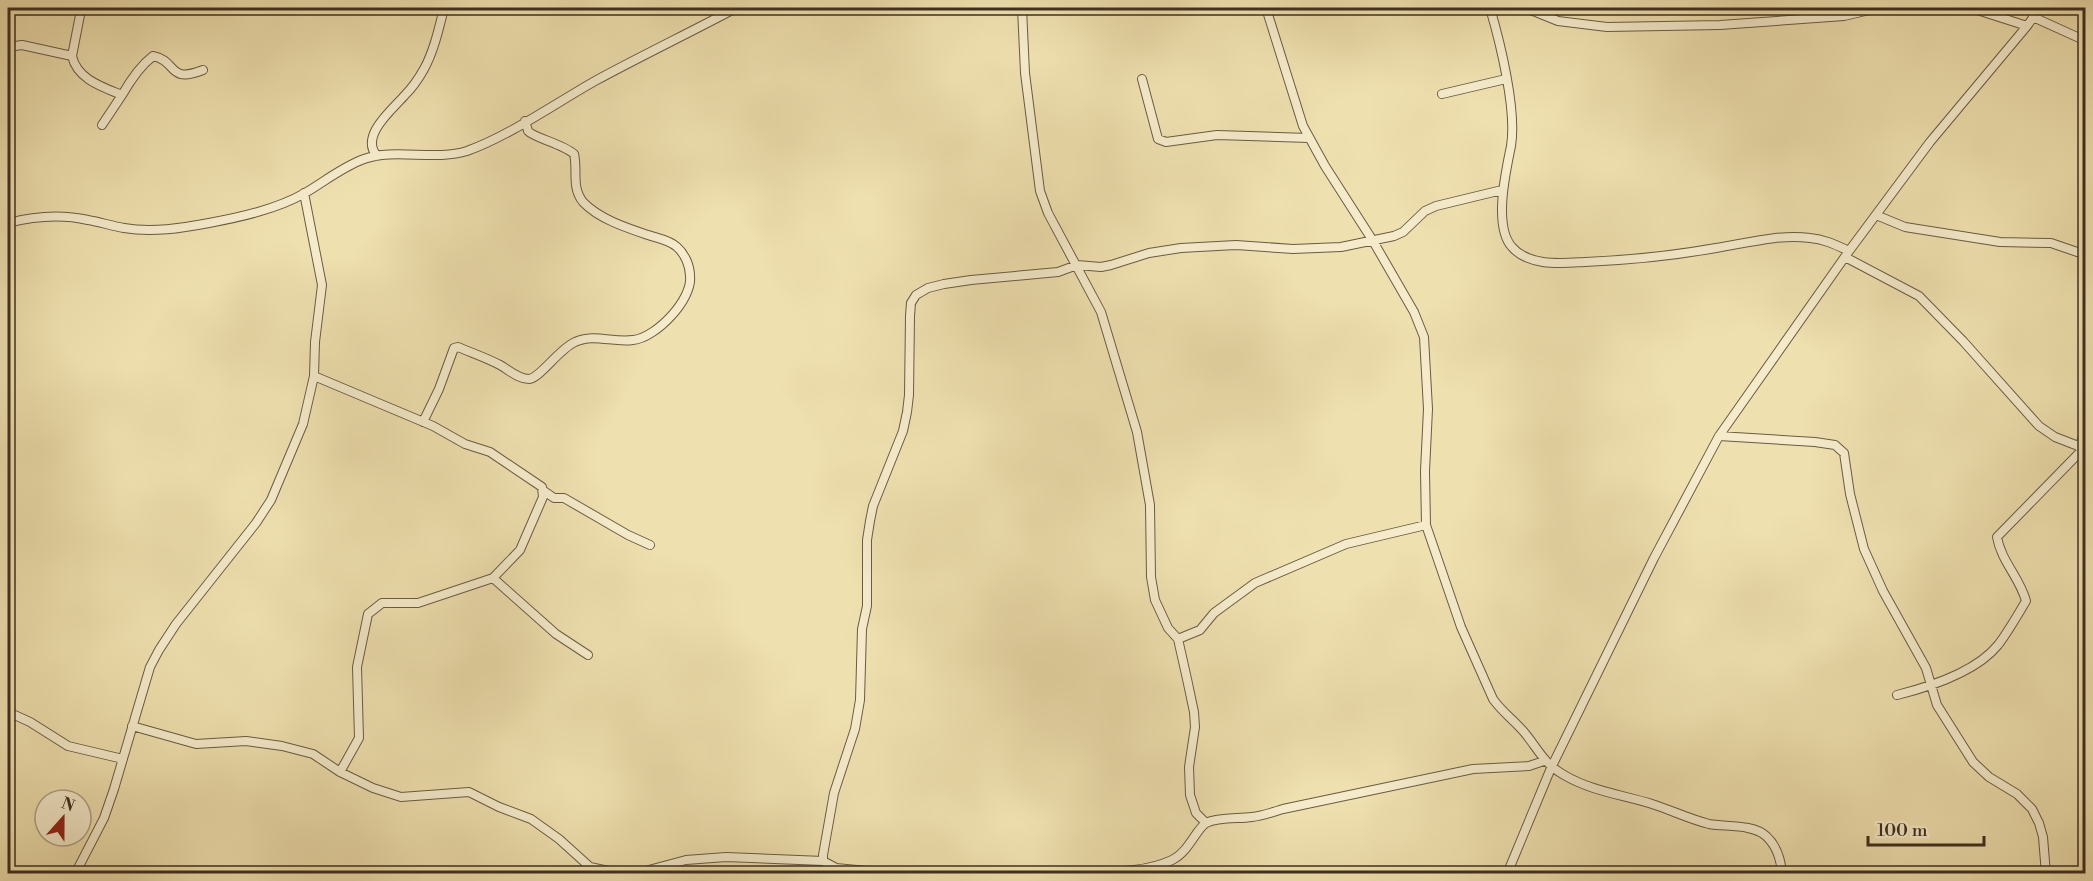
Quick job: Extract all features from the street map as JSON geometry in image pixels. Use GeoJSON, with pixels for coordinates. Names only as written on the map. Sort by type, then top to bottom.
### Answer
{"type":"FeatureCollection","features":[{"type":"Feature","properties":{"kind":"street"},"geometry":{"type":"LineString","coordinates":[[377,156],[372,147],[379,124],[411,89],[426,67],[444,8]]}},
{"type":"Feature","properties":{"kind":"street"},"geometry":{"type":"LineString","coordinates":[[8,223],[28,218],[61,216],[87,219],[125,228],[164,229],[211,222],[283,203],[304,194],[364,159],[377,156],[442,155],[465,152],[736,8]]}},
{"type":"Feature","properties":{"kind":"street"},"geometry":{"type":"LineString","coordinates":[[1022,8],[1025,73],[1040,191],[1048,213],[1101,312],[1137,432],[1150,505],[1151,577],[1155,600],[1168,628],[1178,639],[1194,712],[1195,727],[1189,767],[1190,795],[1196,813],[1206,823]]}},
{"type":"Feature","properties":{"kind":"street"},"geometry":{"type":"LineString","coordinates":[[1266,8],[1303,126],[1324,166],[1414,312],[1424,337],[1428,409],[1425,471],[1426,525],[1461,627],[1493,699],[1498,707],[1524,732],[1551,768],[1602,791],[1709,824],[1751,829],[1766,835],[1781,859],[1782,873]]}},
{"type":"Feature","properties":{"kind":"street"},"geometry":{"type":"LineString","coordinates":[[1490,8],[1506,79],[1512,131],[1502,190],[1504,226],[1511,246],[1530,258],[1545,262],[1625,261],[1669,256],[1772,238],[1794,237],[1824,240],[1918,296],[1963,341],[2028,416],[2055,437],[2083,448]]}},
{"type":"Feature","properties":{"kind":"street"},"geometry":{"type":"LineString","coordinates":[[1526,8],[1558,21],[1607,27],[1720,25],[1844,16],[1878,8]]}},
{"type":"Feature","properties":{"kind":"street"},"geometry":{"type":"LineString","coordinates":[[1971,8],[2027,26]]}},
{"type":"Feature","properties":{"kind":"street"},"geometry":{"type":"LineString","coordinates":[[1507,873],[1551,768],[1654,558],[1719,436],[1847,254],[1930,142],[2040,8]]}},
{"type":"Feature","properties":{"kind":"street"},"geometry":{"type":"LineString","coordinates":[[80,15],[72,56],[74,65],[83,76],[101,87],[122,95]]}},
{"type":"Feature","properties":{"kind":"street"},"geometry":{"type":"LineString","coordinates":[[2033,17],[2085,41]]}},
{"type":"Feature","properties":{"kind":"street"},"geometry":{"type":"LineString","coordinates":[[8,47],[22,45],[72,56]]}},
{"type":"Feature","properties":{"kind":"street"},"geometry":{"type":"LineString","coordinates":[[102,125],[130,82],[153,57],[158,57],[182,76],[189,76],[203,70]]}},
{"type":"Feature","properties":{"kind":"street"},"geometry":{"type":"LineString","coordinates":[[1142,79],[1158,139],[1166,142],[1218,135],[1309,138]]}},
{"type":"Feature","properties":{"kind":"street"},"geometry":{"type":"LineString","coordinates":[[1442,94],[1506,79]]}},
{"type":"Feature","properties":{"kind":"street"},"geometry":{"type":"LineString","coordinates":[[423,422],[439,389],[454,348],[458,347],[500,364],[516,375],[532,378],[539,374],[559,352],[585,338],[635,340],[650,333],[674,315],[691,278],[686,260],[676,246],[614,222],[583,201],[576,189],[574,179],[576,161],[574,154],[559,144],[528,131],[525,121]]}},
{"type":"Feature","properties":{"kind":"street"},"geometry":{"type":"LineString","coordinates":[[824,861],[823,848],[829,812],[855,729],[860,700],[862,628],[867,606],[867,540],[870,521],[877,496],[903,431],[907,412],[911,303],[916,296],[928,288],[971,279],[1058,272],[1077,265],[1111,266],[1149,253],[1181,248],[1236,245],[1321,249],[1384,239],[1403,232],[1417,218],[1436,206],[1502,190]]}},
{"type":"Feature","properties":{"kind":"street"},"geometry":{"type":"LineString","coordinates":[[75,873],[104,818],[150,667],[159,650],[196,598],[256,523],[271,500],[303,424],[309,406],[314,376],[315,342],[322,285],[304,194]]}},
{"type":"Feature","properties":{"kind":"street"},"geometry":{"type":"LineString","coordinates":[[1876,215],[1905,227],[2000,242],[2051,243],[2085,255]]}},
{"type":"Feature","properties":{"kind":"street"},"geometry":{"type":"LineString","coordinates":[[314,376],[423,422],[465,444],[498,456],[554,498],[564,498],[650,545]]}},
{"type":"Feature","properties":{"kind":"street"},"geometry":{"type":"LineString","coordinates":[[1897,695],[1930,686],[1972,666],[1996,647],[2026,601],[2023,590],[2000,550],[1997,537],[2083,448],[2085,430]]}},
{"type":"Feature","properties":{"kind":"street"},"geometry":{"type":"LineString","coordinates":[[1719,436],[1793,440],[1839,448],[1844,453],[1850,494],[1864,549],[1883,591],[1926,668],[1937,705],[1973,762],[1989,777],[2017,794],[2032,809],[2043,837],[2046,873]]}},
{"type":"Feature","properties":{"kind":"street"},"geometry":{"type":"LineString","coordinates":[[340,772],[359,738],[357,667],[368,614],[382,603],[418,603],[493,578],[520,550],[544,491]]}},
{"type":"Feature","properties":{"kind":"street"},"geometry":{"type":"LineString","coordinates":[[1178,639],[1200,630],[1214,613],[1255,583],[1346,544],[1426,525]]}},
{"type":"Feature","properties":{"kind":"street"},"geometry":{"type":"LineString","coordinates":[[493,578],[556,634],[588,655]]}},
{"type":"Feature","properties":{"kind":"street"},"geometry":{"type":"LineString","coordinates":[[8,712],[30,722],[68,746],[123,759]]}},
{"type":"Feature","properties":{"kind":"street"},"geometry":{"type":"LineString","coordinates":[[132,726],[196,744],[246,741],[282,746],[313,754],[340,772],[373,788],[401,797],[470,792],[499,807],[531,819],[559,839],[590,867],[613,872],[645,871],[686,860],[726,857],[824,861],[836,868],[898,873]]}},
{"type":"Feature","properties":{"kind":"street"},"geometry":{"type":"LineString","coordinates":[[1054,873],[1121,872],[1149,867],[1173,859],[1183,852],[1206,823],[1252,817],[1473,769],[1529,766],[1544,761]]}}]}
